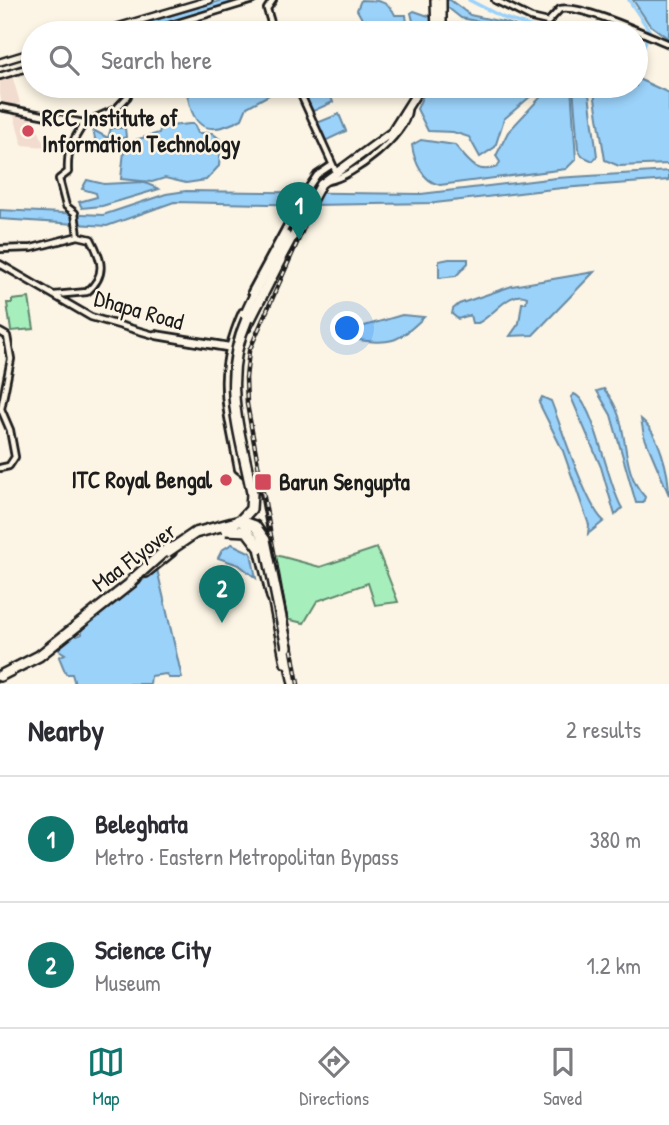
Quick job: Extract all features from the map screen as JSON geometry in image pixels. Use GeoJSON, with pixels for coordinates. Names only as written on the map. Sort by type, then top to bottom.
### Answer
{"type":"FeatureCollection","features":[{"type":"Feature","properties":{"kind":"highway","name":"Maa Flyover"},"geometry":{"type":"LineString","coordinates":[[0,675],[38,653],[187,538],[200,531],[240,521],[250,511],[252,493],[232,376],[236,345],[277,258]]}},
{"type":"Feature","properties":{"kind":"highway","name":"Maa Flyover"},"geometry":{"type":"LineString","coordinates":[[0,675],[44,652],[180,545],[203,532],[239,523],[253,510],[254,496],[233,376],[238,347],[248,319]]}},
{"type":"Feature","properties":{"kind":"highway"},"geometry":{"type":"LineString","coordinates":[[131,581],[189,533],[230,520],[249,523],[261,533],[267,546],[291,679]]}},
{"type":"Feature","properties":{"kind":"highway"},"geometry":{"type":"LineString","coordinates":[[180,545],[227,530],[247,531],[259,545],[270,593]]}},
{"type":"Feature","properties":{"kind":"main road"},"geometry":{"type":"LineString","coordinates":[[138,21],[209,0]]}},
{"type":"Feature","properties":{"kind":"main road"},"geometry":{"type":"LineString","coordinates":[[438,0],[440,21]]}},
{"type":"Feature","properties":{"kind":"main road"},"geometry":{"type":"LineString","coordinates":[[0,62],[21,56]]}},
{"type":"Feature","properties":{"kind":"main road"},"geometry":{"type":"LineString","coordinates":[[291,679],[258,525],[252,518],[247,477],[230,394],[232,348],[277,258],[318,186],[334,168],[368,148],[391,129],[411,98]]}},
{"type":"Feature","properties":{"kind":"main road"},"geometry":{"type":"LineString","coordinates":[[334,168],[374,148],[393,130],[414,98]]}},
{"type":"Feature","properties":{"kind":"main road"},"geometry":{"type":"LineString","coordinates":[[387,145],[393,130]]}},
{"type":"Feature","properties":{"kind":"main road"},"geometry":{"type":"LineString","coordinates":[[232,348],[235,396],[270,593],[291,679]]}},
{"type":"Feature","properties":{"kind":"main road"},"geometry":{"type":"LineString","coordinates":[[0,675],[30,658],[191,534],[238,518],[252,518]]}},
{"type":"Feature","properties":{"kind":"main road"},"geometry":{"type":"LineString","coordinates":[[0,675],[39,657],[186,542],[214,530],[258,525]]}},
{"type":"Feature","properties":{"kind":"street"},"geometry":{"type":"LineString","coordinates":[[184,21],[252,0]]}},
{"type":"Feature","properties":{"kind":"street"},"geometry":{"type":"LineString","coordinates":[[270,21],[267,9],[273,0]]}},
{"type":"Feature","properties":{"kind":"street"},"geometry":{"type":"LineString","coordinates":[[495,0],[531,18],[544,21]]}},
{"type":"Feature","properties":{"kind":"street"},"geometry":{"type":"LineString","coordinates":[[553,21],[560,9],[570,8],[602,19],[618,21]]}},
{"type":"Feature","properties":{"kind":"street"},"geometry":{"type":"LineString","coordinates":[[648,35],[669,44]]}},
{"type":"Feature","properties":{"kind":"street"},"geometry":{"type":"LineString","coordinates":[[0,76],[21,70]]}},
{"type":"Feature","properties":{"kind":"street"},"geometry":{"type":"LineString","coordinates":[[78,236],[75,213],[66,206],[59,179],[68,172],[66,155],[73,137],[84,123],[118,108],[126,98]]}},
{"type":"Feature","properties":{"kind":"street"},"geometry":{"type":"LineString","coordinates":[[232,348],[279,235],[285,230],[312,182],[334,168],[302,98]]}},
{"type":"Feature","properties":{"kind":"street"},"geometry":{"type":"LineString","coordinates":[[0,107],[84,123]]}},
{"type":"Feature","properties":{"kind":"street"},"geometry":{"type":"LineString","coordinates":[[318,186],[333,180],[387,145],[404,126],[408,110]]}},
{"type":"Feature","properties":{"kind":"street"},"geometry":{"type":"LineString","coordinates":[[0,249],[32,248],[78,236],[91,239],[102,263],[101,274],[87,292],[53,295]]}},
{"type":"Feature","properties":{"kind":"street","name":"Dhapa Road"},"geometry":{"type":"LineString","coordinates":[[0,264],[86,315],[155,334],[232,348]]}},
{"type":"Feature","properties":{"kind":"street"},"geometry":{"type":"LineString","coordinates":[[0,332],[7,336],[11,359],[1,410],[10,430],[15,457],[9,466],[0,468]]}},
{"type":"Feature","properties":{"kind":"street"},"geometry":{"type":"LineString","coordinates":[[271,553],[291,679]]}},
{"type":"Feature","properties":{"kind":"shaded area","name":"RCC Institute of Information Technology"},"geometry":{"type":"Polygon","coordinates":[[[12,75],[20,103],[16,105],[17,108],[3,106],[0,95],[0,78],[12,75]]]}},
{"type":"Feature","properties":{"kind":"shaded area","name":"RCC Institute of Information Technology"},"geometry":{"type":"Polygon","coordinates":[[[13,112],[31,115],[34,129],[38,129],[45,147],[22,145],[13,112]]]}},
{"type":"Feature","properties":{"kind":"green space"},"geometry":{"type":"Polygon","coordinates":[[[29,298],[34,329],[11,331],[7,303],[29,298]]]}},
{"type":"Feature","properties":{"kind":"green space"},"geometry":{"type":"Polygon","coordinates":[[[377,548],[398,602],[375,605],[368,583],[317,601],[304,623],[285,619],[272,554],[320,567],[377,548]]]}},
{"type":"Feature","properties":{"kind":"water"},"geometry":{"type":"Polygon","coordinates":[[[223,0],[247,0],[176,21],[152,21],[223,0]]]}},
{"type":"Feature","properties":{"kind":"water"},"geometry":{"type":"Polygon","coordinates":[[[361,0],[381,2],[389,6],[395,15],[406,15],[407,21],[363,21],[357,10],[361,0]]]}},
{"type":"Feature","properties":{"kind":"water"},"geometry":{"type":"Polygon","coordinates":[[[445,0],[450,0],[470,15],[498,21],[461,18],[447,7],[445,0]]]}},
{"type":"Feature","properties":{"kind":"water"},"geometry":{"type":"Polygon","coordinates":[[[633,0],[669,0],[669,39],[647,21],[633,0]]]}},
{"type":"Feature","properties":{"kind":"water"},"geometry":{"type":"Polygon","coordinates":[[[414,11],[434,18],[433,21],[413,21],[411,13],[414,11]]]}},
{"type":"Feature","properties":{"kind":"water"},"geometry":{"type":"Polygon","coordinates":[[[648,83],[669,93],[669,164],[619,166],[605,160],[595,98],[648,98],[648,83]]]}},
{"type":"Feature","properties":{"kind":"water"},"geometry":{"type":"Polygon","coordinates":[[[264,98],[247,107],[242,119],[218,128],[202,125],[196,119],[188,100],[264,98]]]}},
{"type":"Feature","properties":{"kind":"water"},"geometry":{"type":"Polygon","coordinates":[[[305,98],[331,98],[333,102],[311,112],[305,98]]]}},
{"type":"Feature","properties":{"kind":"water"},"geometry":{"type":"Polygon","coordinates":[[[422,98],[529,98],[504,119],[495,147],[480,157],[469,137],[453,132],[428,131],[417,109],[422,98]]]}},
{"type":"Feature","properties":{"kind":"water"},"geometry":{"type":"Polygon","coordinates":[[[540,98],[572,98],[576,159],[566,169],[440,185],[429,180],[420,170],[412,145],[421,140],[455,145],[477,168],[489,169],[497,167],[500,162],[496,156],[508,132],[540,98]]]}},
{"type":"Feature","properties":{"kind":"water"},"geometry":{"type":"Polygon","coordinates":[[[574,98],[590,98],[597,156],[593,161],[582,156],[578,149],[574,98]]]}},
{"type":"Feature","properties":{"kind":"water"},"geometry":{"type":"Polygon","coordinates":[[[339,114],[346,131],[325,141],[317,123],[339,114]]]}},
{"type":"Feature","properties":{"kind":"water"},"geometry":{"type":"Polygon","coordinates":[[[194,124],[198,133],[212,133],[221,140],[219,166],[206,180],[186,183],[165,178],[152,182],[121,179],[124,151],[134,146],[135,140],[159,133],[161,127],[194,124]]]}},
{"type":"Feature","properties":{"kind":"water"},"geometry":{"type":"Polygon","coordinates":[[[111,128],[125,128],[126,137],[109,143],[104,149],[94,149],[96,143],[93,130],[108,138],[111,128]]]}},
{"type":"Feature","properties":{"kind":"water"},"geometry":{"type":"Polygon","coordinates":[[[669,171],[669,180],[562,188],[435,203],[312,205],[174,202],[107,226],[0,219],[0,210],[103,215],[166,194],[186,191],[421,194],[556,178],[669,171]]]}},
{"type":"Feature","properties":{"kind":"water"},"geometry":{"type":"Polygon","coordinates":[[[87,180],[104,184],[143,182],[159,189],[102,206],[82,208],[79,202],[97,197],[96,193],[82,189],[87,180]]]}},
{"type":"Feature","properties":{"kind":"water"},"geometry":{"type":"Polygon","coordinates":[[[468,259],[468,263],[456,276],[439,278],[439,261],[468,259]]]}},
{"type":"Feature","properties":{"kind":"water"},"geometry":{"type":"Polygon","coordinates":[[[594,272],[533,335],[510,336],[519,323],[522,303],[526,303],[527,297],[521,295],[508,300],[478,323],[472,323],[470,315],[458,319],[452,314],[459,304],[512,286],[594,272]]]}},
{"type":"Feature","properties":{"kind":"water"},"geometry":{"type":"Polygon","coordinates":[[[402,315],[424,317],[398,338],[384,342],[352,339],[348,333],[351,330],[402,315]]]}},
{"type":"Feature","properties":{"kind":"water"},"geometry":{"type":"Polygon","coordinates":[[[604,389],[619,416],[631,472],[645,497],[643,503],[636,503],[611,415],[597,391],[604,389]]]}},
{"type":"Feature","properties":{"kind":"water"},"geometry":{"type":"Polygon","coordinates":[[[574,394],[588,412],[622,508],[615,515],[601,467],[571,397],[574,394]]]}},
{"type":"Feature","properties":{"kind":"water"},"geometry":{"type":"Polygon","coordinates":[[[542,397],[551,401],[582,484],[604,521],[588,534],[589,525],[563,451],[539,403],[542,397]]]}},
{"type":"Feature","properties":{"kind":"water"},"geometry":{"type":"Polygon","coordinates":[[[641,419],[658,443],[667,475],[669,495],[644,436],[641,419]]]}},
{"type":"Feature","properties":{"kind":"water"},"geometry":{"type":"Polygon","coordinates":[[[232,544],[251,553],[256,578],[239,565],[218,558],[222,550],[232,544]]]}},
{"type":"Feature","properties":{"kind":"water"},"geometry":{"type":"Polygon","coordinates":[[[157,569],[182,678],[169,678],[166,674],[151,676],[150,684],[75,684],[72,674],[66,674],[59,657],[65,654],[59,650],[58,645],[74,633],[77,636],[82,634],[82,628],[157,569]]]}},
{"type":"Feature","properties":{"kind":"waterway"},"geometry":{"type":"LineString","coordinates":[[469,0],[513,21]]}},
{"type":"Feature","properties":{"kind":"waterway"},"geometry":{"type":"LineString","coordinates":[[629,0],[643,21]]}},
{"type":"Feature","properties":{"kind":"waterway"},"geometry":{"type":"LineString","coordinates":[[648,28],[648,33]]}},
{"type":"Feature","properties":{"kind":"railway"},"geometry":{"type":"LineString","coordinates":[[298,684],[247,404],[246,378],[249,351],[309,216]]}},
{"type":"Feature","properties":{"kind":"place","name":"RCC Institute of Information Technology"},"geometry":{"type":"Point","coordinates":[28,131]}},
{"type":"Feature","properties":{"kind":"place","name":"Beleghata"},"geometry":{"type":"Point","coordinates":[299,240]}},
{"type":"Feature","properties":{"kind":"place","name":"ITC Royal Bengal"},"geometry":{"type":"Point","coordinates":[226,480]}},
{"type":"Feature","properties":{"kind":"place","name":"Barun Sengupta"},"geometry":{"type":"Point","coordinates":[263,482]}},
{"type":"Feature","properties":{"kind":"place","name":"Science City"},"geometry":{"type":"Point","coordinates":[222,623]}}]}
